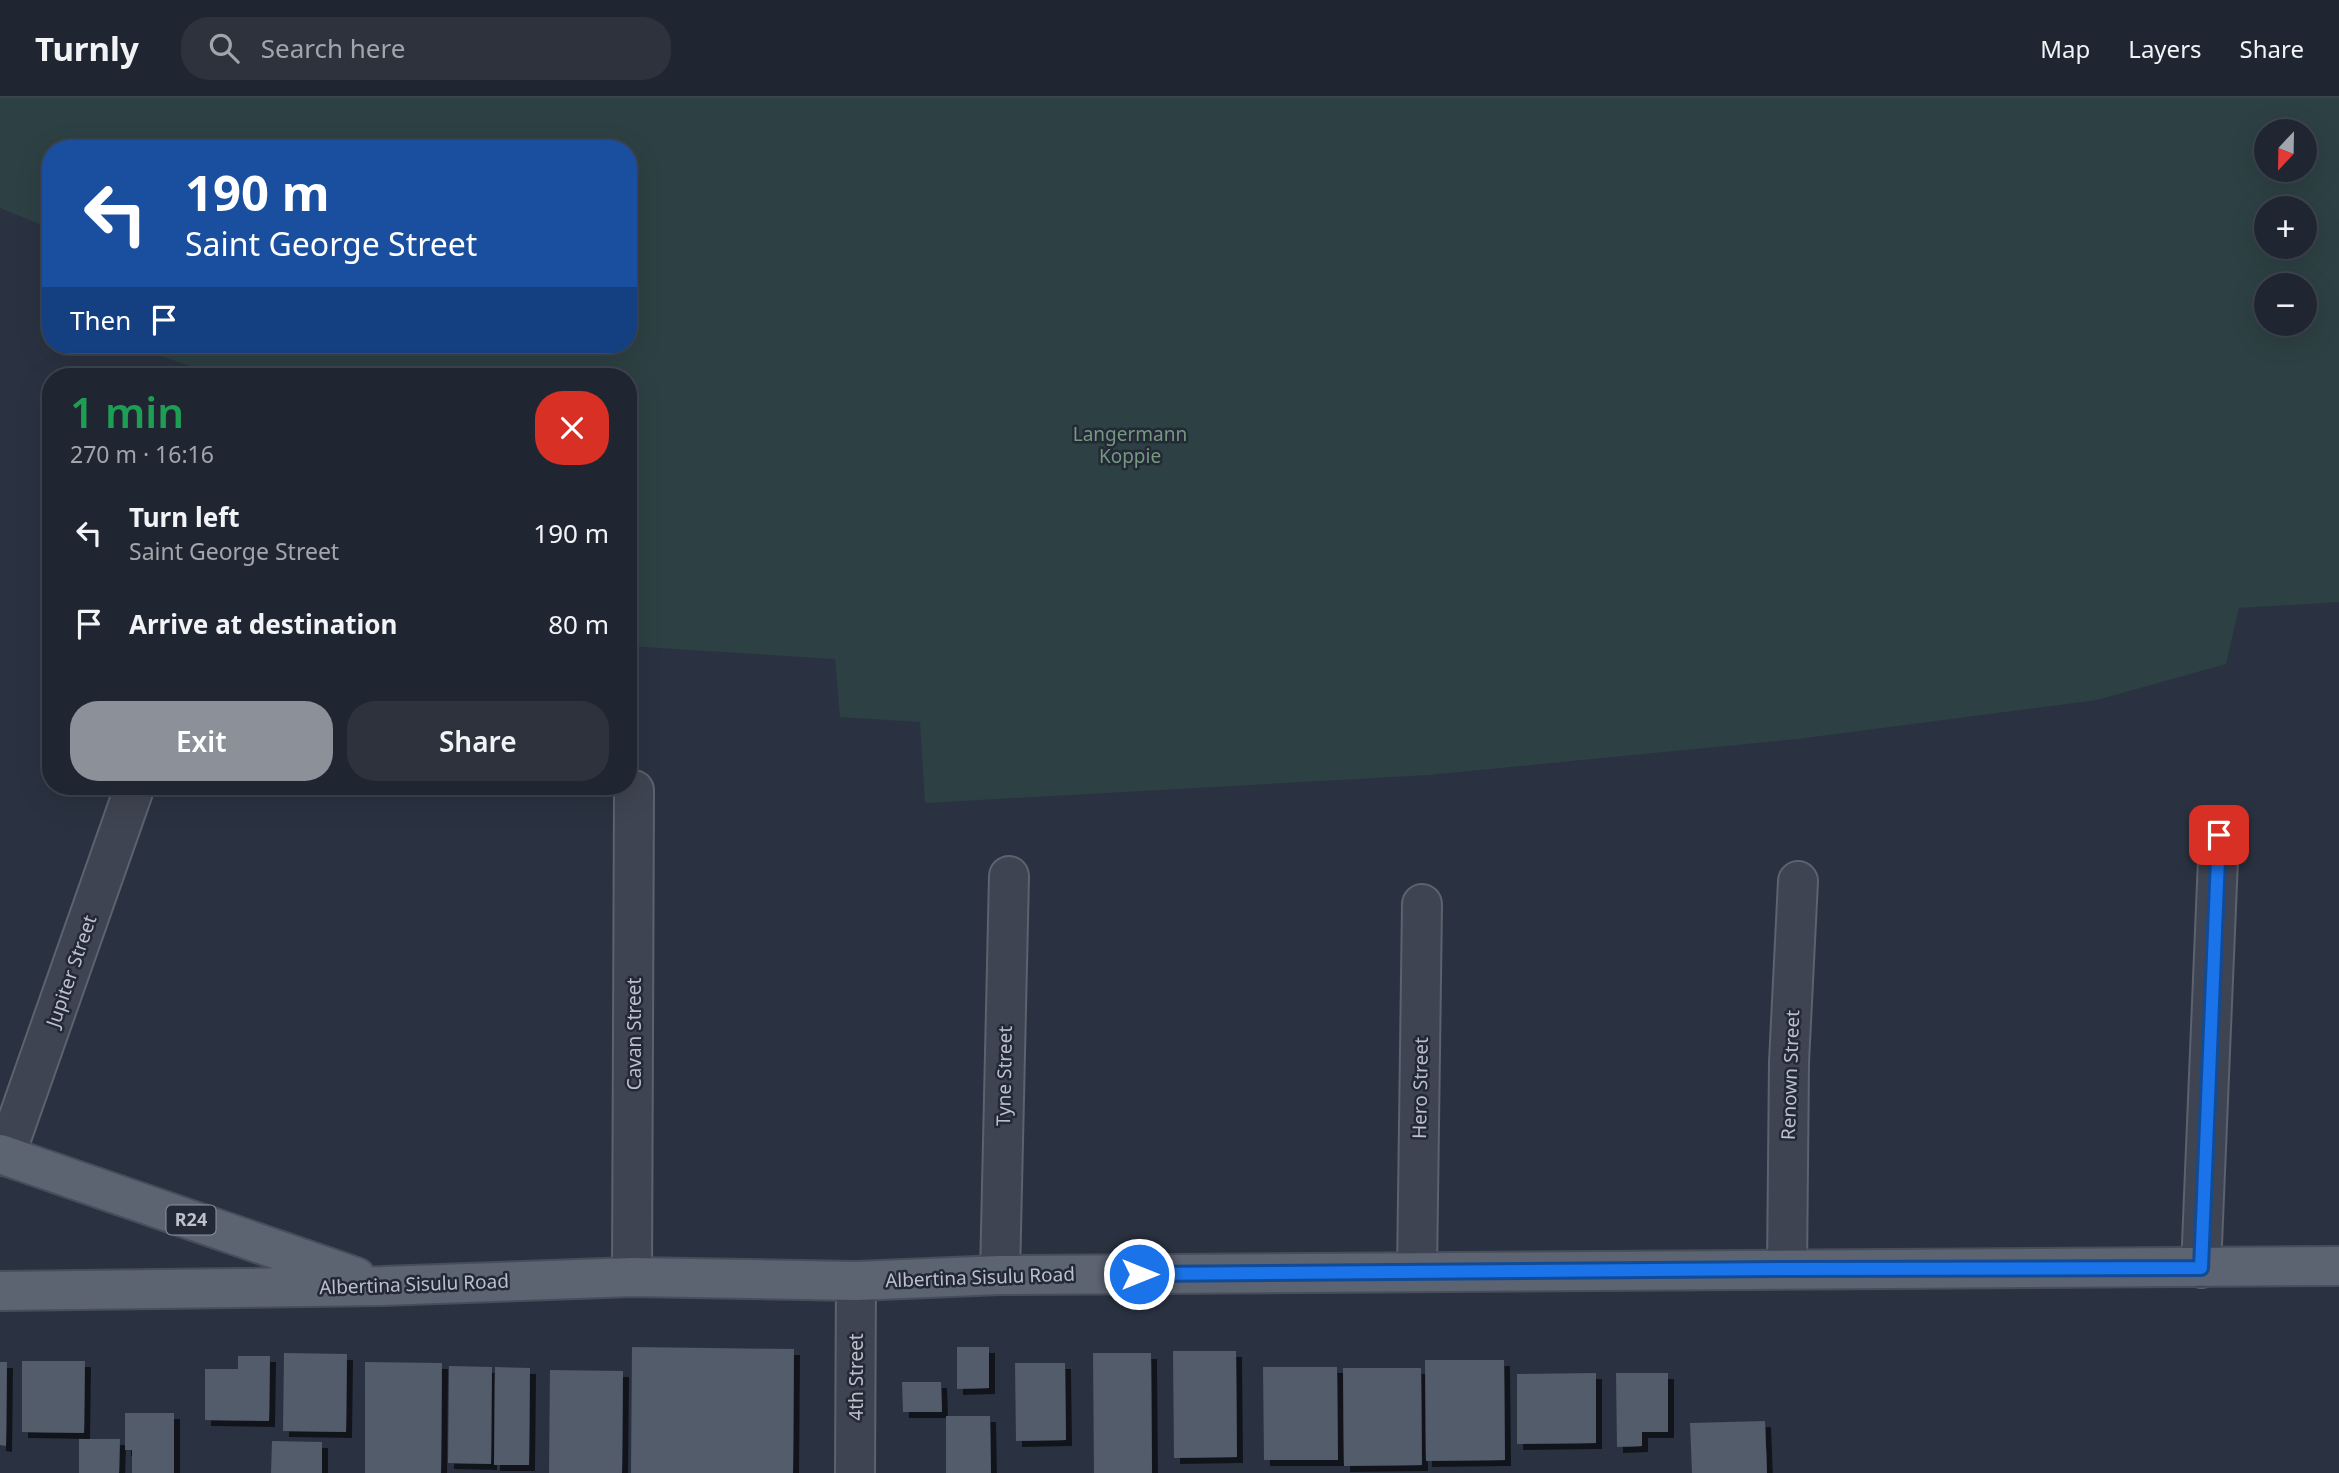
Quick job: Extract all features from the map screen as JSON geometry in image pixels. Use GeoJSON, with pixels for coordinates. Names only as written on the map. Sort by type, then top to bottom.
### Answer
{"type":"FeatureCollection","features":[{"type":"Feature","properties":{"kind":"main road","name":"R24"},"geometry":{"type":"LineString","coordinates":[[2,1159],[382,1286]]}},
{"type":"Feature","properties":{"kind":"main road","name":"Albertina Sisulu Road"},"geometry":{"type":"LineString","coordinates":[[0,1291],[382,1286],[632,1277],[856,1282],[1000,1275],[2339,1266]]}},
{"type":"Feature","properties":{"kind":"street","name":"Jupiter Street"},"geometry":{"type":"LineString","coordinates":[[2,1159],[132,795]]}},
{"type":"Feature","properties":{"kind":"street","name":"Cavan Street"},"geometry":{"type":"LineString","coordinates":[[632,1277],[634,795]]}},
{"type":"Feature","properties":{"kind":"street"},"geometry":{"type":"LineString","coordinates":[[2201,1268],[2219,835]]}},
{"type":"Feature","properties":{"kind":"street","name":"Tyne Street"},"geometry":{"type":"LineString","coordinates":[[1000,1275],[1009,876]]}},
{"type":"Feature","properties":{"kind":"street","name":"Renown Street"},"geometry":{"type":"LineString","coordinates":[[1787,1269],[1789,1062],[1798,881]]}},
{"type":"Feature","properties":{"kind":"street","name":"Hero Street"},"geometry":{"type":"LineString","coordinates":[[1417,1272],[1422,904]]}},
{"type":"Feature","properties":{"kind":"street","name":"4th Street"},"geometry":{"type":"LineString","coordinates":[[855,1473],[856,1282]]}},
{"type":"Feature","properties":{"kind":"green space","name":"Langermann Koppie"},"geometry":{"type":"Polygon","coordinates":[[[0,98],[2339,98],[2339,602],[2239,608],[2226,664],[2097,700],[1797,739],[1428,775],[925,803],[920,722],[840,717],[835,659],[637,647],[637,368],[196,368],[155,354],[637,354],[637,140],[42,140],[42,225],[0,208],[0,98]]]}},
{"type":"Feature","properties":{"kind":"building"},"geometry":{"type":"Polygon","coordinates":[[[632,1347],[794,1349],[793,1473],[631,1473],[632,1347]]]}},
{"type":"Feature","properties":{"kind":"building"},"geometry":{"type":"Polygon","coordinates":[[[957,1347],[989,1347],[989,1388],[957,1389],[957,1347]]]}},
{"type":"Feature","properties":{"kind":"building"},"geometry":{"type":"Polygon","coordinates":[[[1173,1351],[1236,1351],[1237,1457],[1174,1458],[1173,1351]]]}},
{"type":"Feature","properties":{"kind":"building"},"geometry":{"type":"Polygon","coordinates":[[[284,1353],[347,1354],[346,1432],[283,1431],[284,1353]]]}},
{"type":"Feature","properties":{"kind":"building"},"geometry":{"type":"Polygon","coordinates":[[[1093,1353],[1151,1353],[1152,1473],[1094,1473],[1093,1353]]]}},
{"type":"Feature","properties":{"kind":"building"},"geometry":{"type":"Polygon","coordinates":[[[238,1356],[270,1356],[269,1421],[205,1420],[205,1369],[238,1369],[238,1356]]]}},
{"type":"Feature","properties":{"kind":"building"},"geometry":{"type":"Polygon","coordinates":[[[1425,1360],[1504,1360],[1505,1460],[1426,1461],[1425,1360]]]}},
{"type":"Feature","properties":{"kind":"building"},"geometry":{"type":"Polygon","coordinates":[[[22,1361],[85,1361],[84,1433],[22,1432],[22,1361]]]}},
{"type":"Feature","properties":{"kind":"building"},"geometry":{"type":"Polygon","coordinates":[[[0,1362],[7,1362],[6,1446],[0,1445],[0,1362]]]}},
{"type":"Feature","properties":{"kind":"building"},"geometry":{"type":"Polygon","coordinates":[[[365,1362],[442,1363],[441,1473],[365,1473],[365,1362]]]}},
{"type":"Feature","properties":{"kind":"building"},"geometry":{"type":"Polygon","coordinates":[[[1015,1363],[1065,1363],[1066,1440],[1016,1441],[1015,1363]]]}},
{"type":"Feature","properties":{"kind":"building"},"geometry":{"type":"Polygon","coordinates":[[[449,1366],[492,1367],[491,1464],[448,1463],[449,1366]]]}},
{"type":"Feature","properties":{"kind":"building"},"geometry":{"type":"Polygon","coordinates":[[[495,1367],[530,1368],[529,1465],[494,1465],[495,1367]]]}},
{"type":"Feature","properties":{"kind":"building"},"geometry":{"type":"Polygon","coordinates":[[[1263,1367],[1337,1367],[1338,1460],[1264,1460],[1263,1367]]]}},
{"type":"Feature","properties":{"kind":"building"},"geometry":{"type":"Polygon","coordinates":[[[1343,1368],[1421,1368],[1422,1465],[1344,1466],[1343,1368]]]}},
{"type":"Feature","properties":{"kind":"building"},"geometry":{"type":"Polygon","coordinates":[[[550,1370],[623,1371],[622,1473],[549,1473],[550,1370]]]}},
{"type":"Feature","properties":{"kind":"building"},"geometry":{"type":"Polygon","coordinates":[[[1596,1373],[1596,1443],[1517,1444],[1517,1374],[1596,1373]]]}},
{"type":"Feature","properties":{"kind":"building"},"geometry":{"type":"Polygon","coordinates":[[[1616,1373],[1668,1373],[1668,1432],[1642,1432],[1642,1446],[1617,1447],[1616,1373]]]}},
{"type":"Feature","properties":{"kind":"building"},"geometry":{"type":"Polygon","coordinates":[[[902,1382],[941,1382],[942,1412],[903,1412],[902,1382]]]}},
{"type":"Feature","properties":{"kind":"building"},"geometry":{"type":"Polygon","coordinates":[[[125,1413],[174,1413],[174,1473],[132,1473],[132,1450],[125,1450],[125,1413]]]}},
{"type":"Feature","properties":{"kind":"building"},"geometry":{"type":"Polygon","coordinates":[[[946,1416],[990,1416],[991,1473],[946,1473],[946,1416]]]}},
{"type":"Feature","properties":{"kind":"building"},"geometry":{"type":"Polygon","coordinates":[[[1765,1421],[1767,1473],[1692,1473],[1690,1423],[1765,1421]]]}},
{"type":"Feature","properties":{"kind":"building"},"geometry":{"type":"Polygon","coordinates":[[[79,1439],[120,1439],[119,1473],[79,1473],[79,1439]]]}},
{"type":"Feature","properties":{"kind":"building"},"geometry":{"type":"Polygon","coordinates":[[[272,1441],[322,1442],[322,1473],[271,1473],[272,1441]]]}},
{"type":"Feature","properties":{"kind":"route"},"geometry":{"type":"LineString","coordinates":[[1139,1274],[2201,1268],[2219,835]]}}]}
